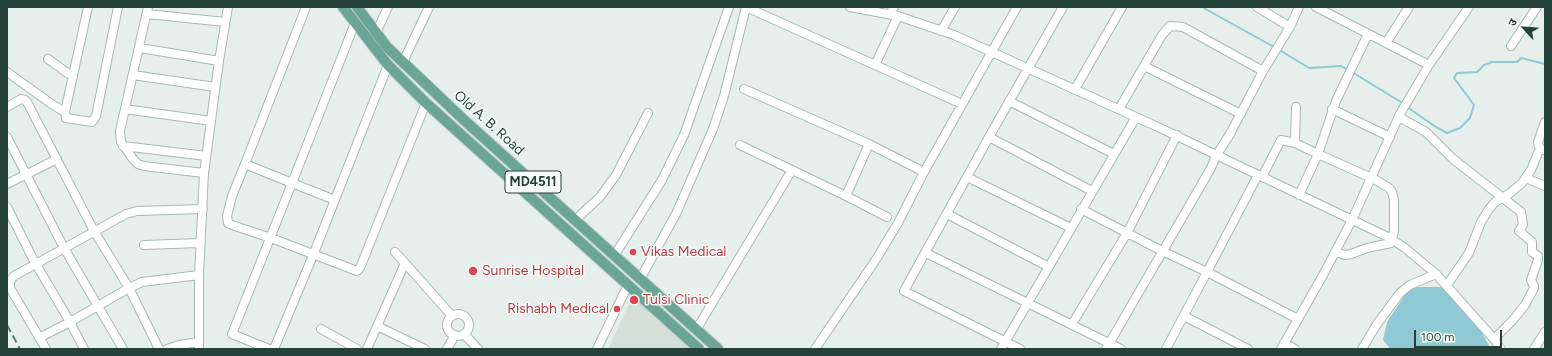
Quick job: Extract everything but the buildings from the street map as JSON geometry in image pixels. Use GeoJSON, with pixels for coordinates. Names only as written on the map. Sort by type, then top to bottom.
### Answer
{"type":"FeatureCollection","features":[{"type":"Feature","properties":{"kind":"main road","name":"Old A. B. Road"},"geometry":{"type":"LineString","coordinates":[[343,7],[388,65],[426,103],[699,349]]}},
{"type":"Feature","properties":{"kind":"main road","name":"Old A. B. Road"},"geometry":{"type":"LineString","coordinates":[[357,7],[387,46],[464,120],[718,349]]}},
{"type":"Feature","properties":{"kind":"main road"},"geometry":{"type":"LineString","coordinates":[[454,129],[464,120]]}},
{"type":"Feature","properties":{"kind":"street"},"geometry":{"type":"LineString","coordinates":[[88,7],[65,112],[66,118],[84,122],[92,122],[96,116],[118,7]]}},
{"type":"Feature","properties":{"kind":"street"},"geometry":{"type":"LineString","coordinates":[[167,349],[179,345],[199,346],[199,275],[204,173],[215,87],[228,7]]}},
{"type":"Feature","properties":{"kind":"street"},"geometry":{"type":"LineString","coordinates":[[306,7],[232,196],[227,220],[232,225],[314,253],[356,271],[359,269],[426,103]]}},
{"type":"Feature","properties":{"kind":"street"},"geometry":{"type":"LineString","coordinates":[[376,33],[388,7]]}},
{"type":"Feature","properties":{"kind":"street"},"geometry":{"type":"LineString","coordinates":[[403,62],[429,7]]}},
{"type":"Feature","properties":{"kind":"street"},"geometry":{"type":"LineString","coordinates":[[614,256],[662,180],[684,134],[729,7]]}},
{"type":"Feature","properties":{"kind":"street"},"geometry":{"type":"LineString","coordinates":[[640,279],[676,214],[713,129],[724,96],[746,7],[962,104]]}},
{"type":"Feature","properties":{"kind":"street"},"geometry":{"type":"LineString","coordinates":[[850,7],[894,12],[1028,67],[1177,135],[1216,156],[1392,240],[1405,248],[1436,274],[1494,339],[1501,349]]}},
{"type":"Feature","properties":{"kind":"street"},"geometry":{"type":"LineString","coordinates":[[941,31],[954,7]]}},
{"type":"Feature","properties":{"kind":"street"},"geometry":{"type":"LineString","coordinates":[[815,349],[875,261],[898,223],[924,172],[1017,7]]}},
{"type":"Feature","properties":{"kind":"street"},"geometry":{"type":"LineString","coordinates":[[1020,349],[1003,345],[904,291],[1028,67],[1063,7]]}},
{"type":"Feature","properties":{"kind":"street"},"geometry":{"type":"LineString","coordinates":[[1075,89],[1122,7]]}},
{"type":"Feature","properties":{"kind":"street"},"geometry":{"type":"LineString","coordinates":[[1257,7],[1290,27]]}},
{"type":"Feature","properties":{"kind":"street"},"geometry":{"type":"LineString","coordinates":[[1108,346],[1211,168],[1216,156],[1230,134],[1263,72],[1290,27],[1299,7]]}},
{"type":"Feature","properties":{"kind":"street"},"geometry":{"type":"LineString","coordinates":[[1316,7],[1429,65]]}},
{"type":"Feature","properties":{"kind":"street"},"geometry":{"type":"LineString","coordinates":[[1386,43],[1409,7]]}},
{"type":"Feature","properties":{"kind":"street"},"geometry":{"type":"LineString","coordinates":[[1295,349],[1283,346],[1352,220],[1399,116],[1429,65],[1469,7]]}},
{"type":"Feature","properties":{"kind":"street"},"geometry":{"type":"LineString","coordinates":[[1511,46],[1538,7]]}},
{"type":"Feature","properties":{"kind":"street"},"geometry":{"type":"LineString","coordinates":[[204,173],[138,164],[132,159],[123,146],[120,132],[140,48],[147,10],[225,22]]}},
{"type":"Feature","properties":{"kind":"street"},"geometry":{"type":"LineString","coordinates":[[875,65],[894,12]]}},
{"type":"Feature","properties":{"kind":"street"},"geometry":{"type":"LineString","coordinates":[[269,349],[232,334],[355,23]]}},
{"type":"Feature","properties":{"kind":"street"},"geometry":{"type":"LineString","coordinates":[[1119,109],[1162,35],[1170,26],[1183,27],[1263,72]]}},
{"type":"Feature","properties":{"kind":"street"},"geometry":{"type":"LineString","coordinates":[[1300,195],[1318,154],[1332,109],[1368,34]]}},
{"type":"Feature","properties":{"kind":"street"},"geometry":{"type":"LineString","coordinates":[[140,48],[219,61]]}},
{"type":"Feature","properties":{"kind":"street"},"geometry":{"type":"LineString","coordinates":[[48,59],[73,77]]}},
{"type":"Feature","properties":{"kind":"street"},"geometry":{"type":"LineString","coordinates":[[274,349],[314,253],[388,65]]}},
{"type":"Feature","properties":{"kind":"street"},"geometry":{"type":"LineString","coordinates":[[1144,66],[1241,114]]}},
{"type":"Feature","properties":{"kind":"street"},"geometry":{"type":"LineString","coordinates":[[7,72],[65,112]]}},
{"type":"Feature","properties":{"kind":"street"},"geometry":{"type":"LineString","coordinates":[[133,75],[215,87]]}},
{"type":"Feature","properties":{"kind":"street"},"geometry":{"type":"LineString","coordinates":[[744,89],[869,144],[924,172]]}},
{"type":"Feature","properties":{"kind":"street"},"geometry":{"type":"LineString","coordinates":[[7,107],[20,99],[28,102],[94,231],[129,288],[159,349]]}},
{"type":"Feature","properties":{"kind":"street"},"geometry":{"type":"LineString","coordinates":[[1009,101],[1114,154]]}},
{"type":"Feature","properties":{"kind":"street"},"geometry":{"type":"LineString","coordinates":[[1295,144],[1296,107]]}},
{"type":"Feature","properties":{"kind":"street"},"geometry":{"type":"LineString","coordinates":[[125,109],[211,121]]}},
{"type":"Feature","properties":{"kind":"street"},"geometry":{"type":"LineString","coordinates":[[1332,109],[1390,137]]}},
{"type":"Feature","properties":{"kind":"street"},"geometry":{"type":"LineString","coordinates":[[575,220],[600,197],[616,175],[648,113]]}},
{"type":"Feature","properties":{"kind":"street"},"geometry":{"type":"LineString","coordinates":[[1399,116],[1426,132],[1453,159],[1521,212],[1523,225],[1519,231],[1532,242],[1532,252],[1538,256],[1531,280],[1534,286],[1531,295],[1513,320],[1494,339]]}},
{"type":"Feature","properties":{"kind":"street"},"geometry":{"type":"LineString","coordinates":[[1003,345],[1136,117]]}},
{"type":"Feature","properties":{"kind":"street"},"geometry":{"type":"LineString","coordinates":[[1447,286],[1469,254],[1485,216],[1495,202],[1510,193],[1526,178],[1543,150],[1538,142],[1545,122]]}},
{"type":"Feature","properties":{"kind":"street"},"geometry":{"type":"LineString","coordinates":[[1072,324],[1127,233],[1177,135]]}},
{"type":"Feature","properties":{"kind":"street"},"geometry":{"type":"LineString","coordinates":[[989,137],[1092,191]]}},
{"type":"Feature","properties":{"kind":"street"},"geometry":{"type":"LineString","coordinates":[[7,138],[64,248],[123,349]]}},
{"type":"Feature","properties":{"kind":"street"},"geometry":{"type":"LineString","coordinates":[[1166,349],[1281,140],[1295,144],[1371,178],[1389,188],[1392,192],[1394,207],[1392,240],[1388,244],[1380,244],[1351,254],[1345,255],[1335,252]]}},
{"type":"Feature","properties":{"kind":"street"},"geometry":{"type":"LineString","coordinates":[[846,196],[869,144]]}},
{"type":"Feature","properties":{"kind":"street"},"geometry":{"type":"LineString","coordinates":[[740,145],[887,217]]}},
{"type":"Feature","properties":{"kind":"street"},"geometry":{"type":"LineString","coordinates":[[123,146],[206,156]]}},
{"type":"Feature","properties":{"kind":"street"},"geometry":{"type":"LineString","coordinates":[[7,184],[57,159]]}},
{"type":"Feature","properties":{"kind":"street"},"geometry":{"type":"LineString","coordinates":[[245,164],[335,200]]}},
{"type":"Feature","properties":{"kind":"street"},"geometry":{"type":"LineString","coordinates":[[696,330],[792,170]]}},
{"type":"Feature","properties":{"kind":"street"},"geometry":{"type":"LineString","coordinates":[[967,177],[1071,228]]}},
{"type":"Feature","properties":{"kind":"street"},"geometry":{"type":"LineString","coordinates":[[1526,178],[1545,186]]}},
{"type":"Feature","properties":{"kind":"street"},"geometry":{"type":"LineString","coordinates":[[7,207],[36,263],[84,349]]}},
{"type":"Feature","properties":{"kind":"street"},"geometry":{"type":"LineString","coordinates":[[46,349],[10,288],[10,281],[14,276],[126,214],[136,211],[203,209]]}},
{"type":"Feature","properties":{"kind":"street"},"geometry":{"type":"LineString","coordinates":[[1082,209],[1298,319]]}},
{"type":"Feature","properties":{"kind":"street"},"geometry":{"type":"LineString","coordinates":[[947,214],[1049,267]]}},
{"type":"Feature","properties":{"kind":"street"},"geometry":{"type":"LineString","coordinates":[[144,245],[200,243]]}},
{"type":"Feature","properties":{"kind":"street"},"geometry":{"type":"LineString","coordinates":[[395,252],[452,316]]}},
{"type":"Feature","properties":{"kind":"street"},"geometry":{"type":"LineString","coordinates":[[926,253],[1028,304],[1072,324],[1108,346],[1121,349]]}},
{"type":"Feature","properties":{"kind":"street"},"geometry":{"type":"LineString","coordinates":[[367,349],[405,264]]}},
{"type":"Feature","properties":{"kind":"street"},"geometry":{"type":"LineString","coordinates":[[1362,349],[1377,324],[1400,293],[1410,285],[1436,274]]}},
{"type":"Feature","properties":{"kind":"street"},"geometry":{"type":"LineString","coordinates":[[39,338],[142,282],[199,275]]}},
{"type":"Feature","properties":{"kind":"street"},"geometry":{"type":"LineString","coordinates":[[597,349],[628,285]]}},
{"type":"Feature","properties":{"kind":"street"},"geometry":{"type":"LineString","coordinates":[[461,314],[466,318],[469,326],[464,334],[455,335],[450,332],[447,326],[448,320],[452,316],[461,314]]}},
{"type":"Feature","properties":{"kind":"street"},"geometry":{"type":"LineString","coordinates":[[1184,316],[1248,349]]}},
{"type":"Feature","properties":{"kind":"street"},"geometry":{"type":"LineString","coordinates":[[377,326],[425,349]]}},
{"type":"Feature","properties":{"kind":"street"},"geometry":{"type":"LineString","coordinates":[[321,329],[357,349]]}},
{"type":"Feature","properties":{"kind":"street"},"geometry":{"type":"LineString","coordinates":[[1534,349],[1545,332]]}},
{"type":"Feature","properties":{"kind":"street"},"geometry":{"type":"LineString","coordinates":[[464,334],[478,349]]}},
{"type":"Feature","properties":{"kind":"street"},"geometry":{"type":"LineString","coordinates":[[447,349],[455,335]]}},
{"type":"Feature","properties":{"kind":"shaded area"},"geometry":{"type":"Polygon","coordinates":[[[634,293],[696,349],[608,349],[634,293]]]}},
{"type":"Feature","properties":{"kind":"water"},"geometry":{"type":"Polygon","coordinates":[[[1410,287],[1442,287],[1481,331],[1491,349],[1388,349],[1389,347],[1383,340],[1387,322],[1410,287]]]}},
{"type":"Feature","properties":{"kind":"waterway"},"geometry":{"type":"LineString","coordinates":[[1202,7],[1274,47]]}},
{"type":"Feature","properties":{"kind":"waterway"},"geometry":{"type":"LineString","coordinates":[[1278,49],[1309,68],[1341,66],[1348,70]]}},
{"type":"Feature","properties":{"kind":"waterway"},"geometry":{"type":"LineString","coordinates":[[1407,107],[1447,133],[1460,128],[1470,118],[1474,105],[1454,78],[1457,73],[1477,72],[1484,65],[1492,62],[1517,62],[1521,58],[1545,64]]}},
{"type":"Feature","properties":{"kind":"waterway"},"geometry":{"type":"LineString","coordinates":[[1352,72],[1404,104]]}},
{"type":"Feature","properties":{"kind":"railway"},"geometry":{"type":"LineString","coordinates":[[7,325],[20,349]]}},
{"type":"Feature","properties":{"kind":"place","name":"Vikas Medical"},"geometry":{"type":"Point","coordinates":[633,252]}},
{"type":"Feature","properties":{"kind":"place","name":"Sunrise Hospital"},"geometry":{"type":"Point","coordinates":[473,271]}},
{"type":"Feature","properties":{"kind":"place","name":"Tulsi Clinic"},"geometry":{"type":"Point","coordinates":[634,300]}},
{"type":"Feature","properties":{"kind":"place","name":"Rishabh Medical"},"geometry":{"type":"Point","coordinates":[617,309]}}]}
